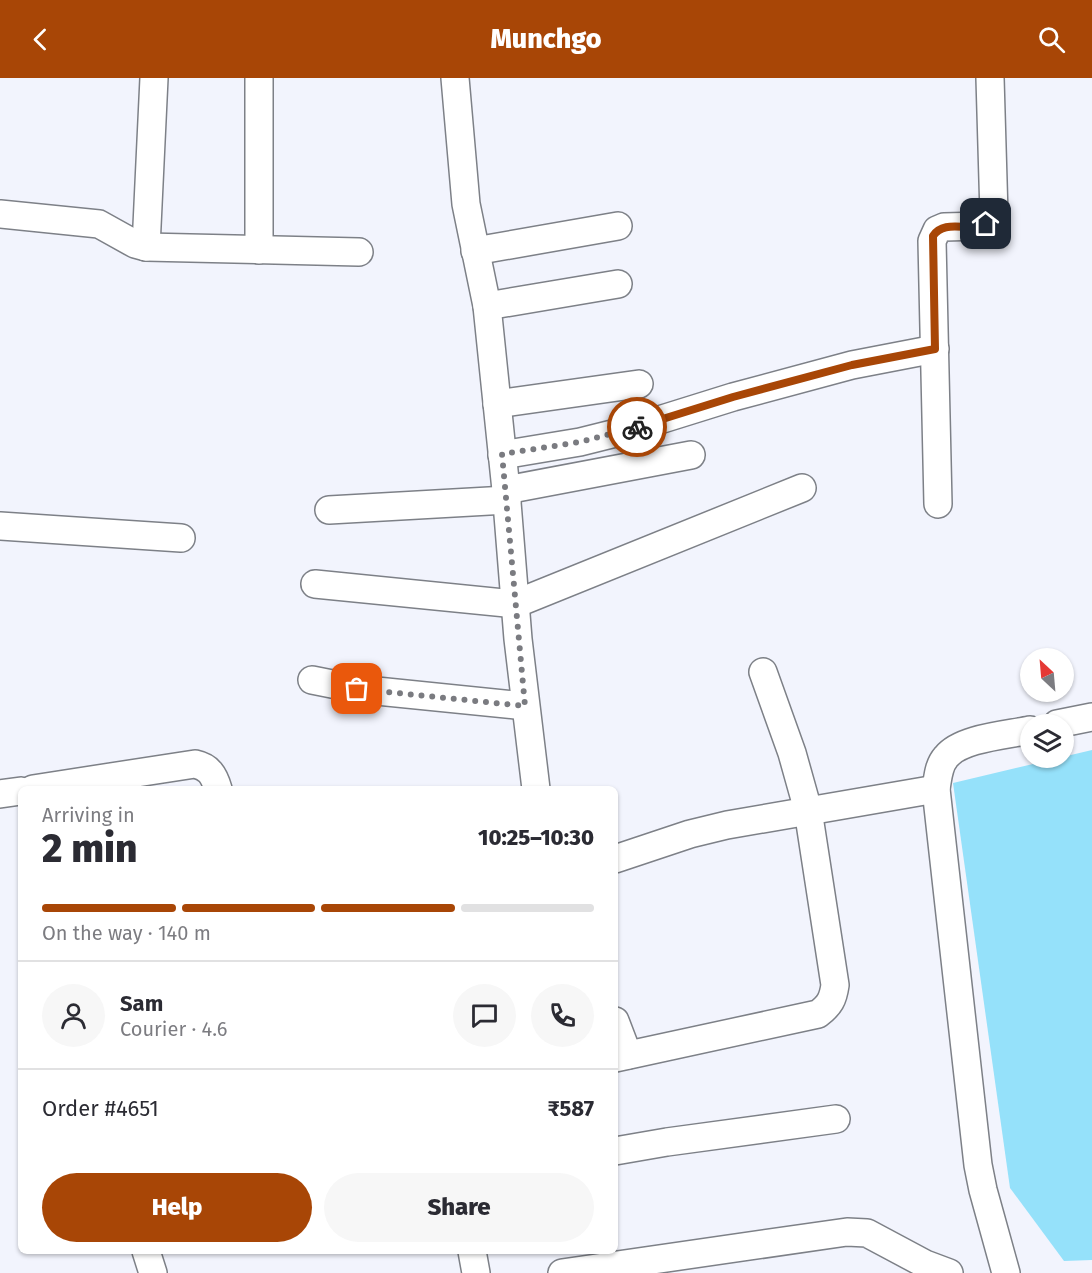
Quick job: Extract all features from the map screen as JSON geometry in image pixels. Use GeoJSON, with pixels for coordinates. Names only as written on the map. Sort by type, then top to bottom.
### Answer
{"type":"FeatureCollection","features":[{"type":"Feature","properties":{"kind":"street"},"geometry":{"type":"LineString","coordinates":[[146,248],[154,78]]}},
{"type":"Feature","properties":{"kind":"street"},"geometry":{"type":"LineString","coordinates":[[259,78],[259,250]]}},
{"type":"Feature","properties":{"kind":"street"},"geometry":{"type":"LineString","coordinates":[[455,78],[464,183],[487,306],[525,706],[536,786]]}},
{"type":"Feature","properties":{"kind":"street"},"geometry":{"type":"LineString","coordinates":[[938,504],[933,236],[937,230],[944,227],[982,226],[991,220],[995,209],[990,78]]}},
{"type":"Feature","properties":{"kind":"street"},"geometry":{"type":"LineString","coordinates":[[0,214],[99,224],[146,248],[359,252]]}},
{"type":"Feature","properties":{"kind":"street"},"geometry":{"type":"LineString","coordinates":[[475,251],[618,226]]}},
{"type":"Feature","properties":{"kind":"street"},"geometry":{"type":"LineString","coordinates":[[487,306],[618,284]]}},
{"type":"Feature","properties":{"kind":"street"},"geometry":{"type":"LineString","coordinates":[[502,454],[602,437],[733,397],[852,365],[935,349]]}},
{"type":"Feature","properties":{"kind":"street"},"geometry":{"type":"LineString","coordinates":[[497,404],[639,384]]}},
{"type":"Feature","properties":{"kind":"street"},"geometry":{"type":"LineString","coordinates":[[329,510],[506,495],[691,455]]}},
{"type":"Feature","properties":{"kind":"street"},"geometry":{"type":"LineString","coordinates":[[315,584],[515,604],[802,488]]}},
{"type":"Feature","properties":{"kind":"street"},"geometry":{"type":"LineString","coordinates":[[0,526],[181,538]]}},
{"type":"Feature","properties":{"kind":"street"},"geometry":{"type":"LineString","coordinates":[[618,1036],[622,1056],[818,1014],[833,999],[835,984],[808,810],[792,753],[763,672]]}},
{"type":"Feature","properties":{"kind":"street"},"geometry":{"type":"LineString","coordinates":[[312,680],[357,689],[525,706]]}},
{"type":"Feature","properties":{"kind":"street"},"geometry":{"type":"LineString","coordinates":[[1074,721],[1092,717]]}},
{"type":"Feature","properties":{"kind":"street"},"geometry":{"type":"LineString","coordinates":[[1006,1273],[978,1165],[936,789],[939,770],[945,757],[955,749],[971,742],[1020,732]]}},
{"type":"Feature","properties":{"kind":"street"},"geometry":{"type":"LineString","coordinates":[[52,786],[195,764],[204,766],[210,771],[217,786]]}},
{"type":"Feature","properties":{"kind":"street"},"geometry":{"type":"LineString","coordinates":[[618,858],[690,834],[727,825],[936,789]]}},
{"type":"Feature","properties":{"kind":"street"},"geometry":{"type":"LineString","coordinates":[[0,794],[18,791]]}},
{"type":"Feature","properties":{"kind":"street"},"geometry":{"type":"LineString","coordinates":[[618,1150],[836,1119]]}},
{"type":"Feature","properties":{"kind":"street"},"geometry":{"type":"LineString","coordinates":[[562,1273],[848,1232],[867,1233],[949,1273]]}},
{"type":"Feature","properties":{"kind":"street"},"geometry":{"type":"LineString","coordinates":[[147,1254],[153,1273]]}},
{"type":"Feature","properties":{"kind":"street"},"geometry":{"type":"LineString","coordinates":[[473,1254],[476,1273]]}},
{"type":"Feature","properties":{"kind":"water"},"geometry":{"type":"Polygon","coordinates":[[[1092,750],[1092,1260],[1064,1261],[1010,1188],[953,783],[1020,767],[1074,768],[1074,754],[1092,750]]]}},
{"type":"Feature","properties":{"kind":"way so far"},"geometry":{"type":"LineString","coordinates":[[357,689],[525,706],[502,454],[580,442],[637,427]]}},
{"type":"Feature","properties":{"kind":"route"},"geometry":{"type":"LineString","coordinates":[[637,427],[733,397],[852,365],[935,349],[933,236],[937,230],[944,227],[977,227],[986,224]]}}]}
